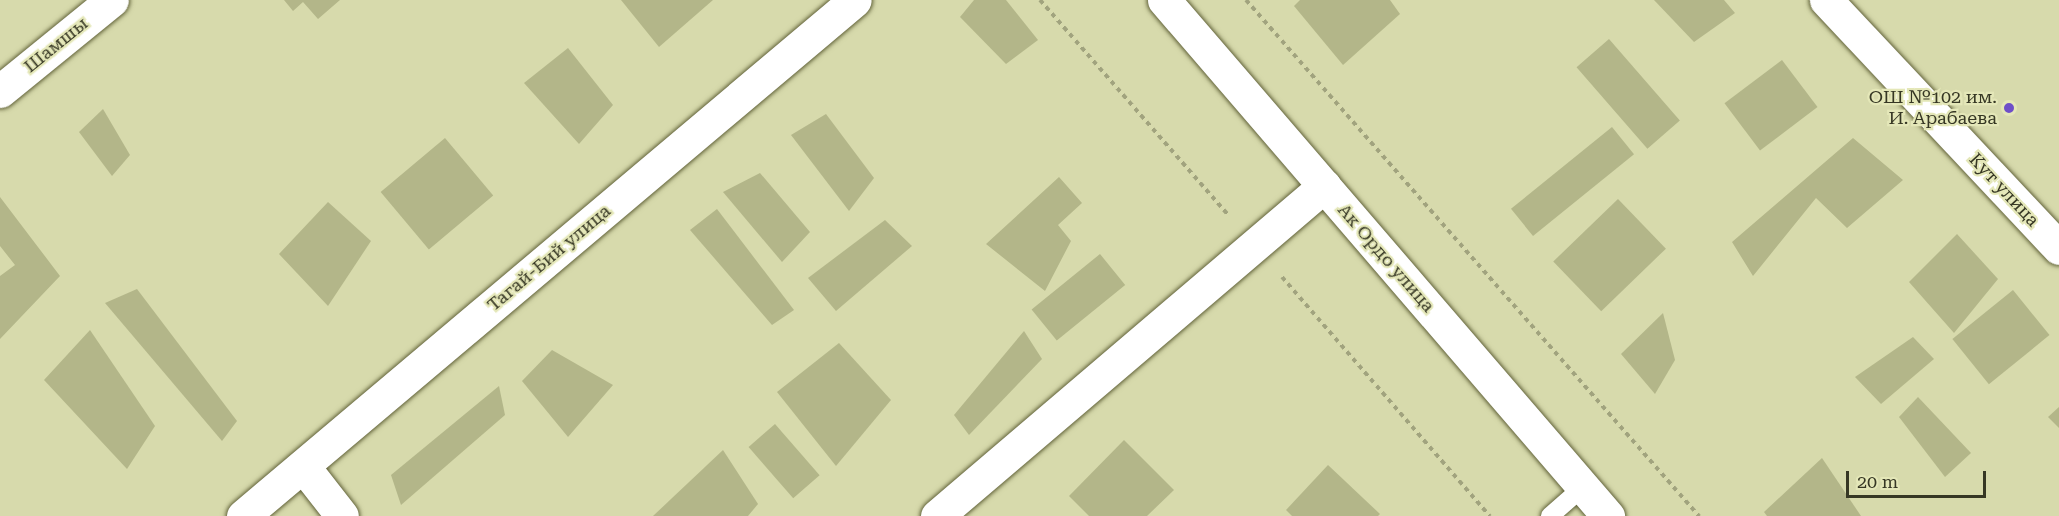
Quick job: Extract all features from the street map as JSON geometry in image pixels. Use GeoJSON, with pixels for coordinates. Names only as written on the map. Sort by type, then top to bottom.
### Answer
{"type":"FeatureCollection","features":[{"type":"Feature","properties":{"kind":"street","name":"Шамшы"},"geometry":{"type":"LineString","coordinates":[[0,91],[112,0]]}},
{"type":"Feature","properties":{"kind":"street","name":"Тагай-Бий улица"},"geometry":{"type":"LineString","coordinates":[[243,516],[855,0]]}},
{"type":"Feature","properties":{"kind":"street","name":"Ак Ордо улица"},"geometry":{"type":"LineString","coordinates":[[1164,0],[1608,516]]}},
{"type":"Feature","properties":{"kind":"street","name":"Кут улица"},"geometry":{"type":"LineString","coordinates":[[1826,0],[2059,248]]}},
{"type":"Feature","properties":{"kind":"street"},"geometry":{"type":"LineString","coordinates":[[937,516],[1324,186]]}},
{"type":"Feature","properties":{"kind":"street"},"geometry":{"type":"LineString","coordinates":[[303,466],[342,516]]}},
{"type":"Feature","properties":{"kind":"lane"},"geometry":{"type":"LineString","coordinates":[[1550,516],[1583,487]]}},
{"type":"Feature","properties":{"kind":"path"},"geometry":{"type":"LineString","coordinates":[[1246,0],[1699,516]]}},
{"type":"Feature","properties":{"kind":"building"},"geometry":{"type":"Polygon","coordinates":[[[284,0],[340,0],[318,19],[303,2],[293,11],[284,0]]]}},
{"type":"Feature","properties":{"kind":"building"},"geometry":{"type":"Polygon","coordinates":[[[621,0],[713,0],[659,47],[621,0]]]}},
{"type":"Feature","properties":{"kind":"building"},"geometry":{"type":"Polygon","coordinates":[[[974,0],[1006,0],[1038,40],[1006,64],[960,17],[974,0]]]}},
{"type":"Feature","properties":{"kind":"building"},"geometry":{"type":"Polygon","coordinates":[[[1300,0],[1390,0],[1400,14],[1343,65],[1294,6],[1300,0]]]}},
{"type":"Feature","properties":{"kind":"building"},"geometry":{"type":"Polygon","coordinates":[[[1654,0],[1724,0],[1735,13],[1694,42],[1654,0]]]}},
{"type":"Feature","properties":{"kind":"building"},"geometry":{"type":"Polygon","coordinates":[[[1609,39],[1680,121],[1647,149],[1577,67],[1609,39]]]}},
{"type":"Feature","properties":{"kind":"building"},"geometry":{"type":"Polygon","coordinates":[[[568,48],[613,105],[579,144],[524,83],[568,48]]]}},
{"type":"Feature","properties":{"kind":"building"},"geometry":{"type":"Polygon","coordinates":[[[1782,60],[1818,107],[1760,150],[1724,103],[1782,60]]]}},
{"type":"Feature","properties":{"kind":"building"},"geometry":{"type":"Polygon","coordinates":[[[103,109],[130,155],[112,176],[79,132],[103,109]]]}},
{"type":"Feature","properties":{"kind":"building"},"geometry":{"type":"Polygon","coordinates":[[[826,114],[874,178],[849,211],[791,135],[826,114]]]}},
{"type":"Feature","properties":{"kind":"building"},"geometry":{"type":"Polygon","coordinates":[[[1612,127],[1634,154],[1533,236],[1511,209],[1612,127]]]}},
{"type":"Feature","properties":{"kind":"building"},"geometry":{"type":"Polygon","coordinates":[[[445,138],[493,195],[429,249],[381,192],[445,138]]]}},
{"type":"Feature","properties":{"kind":"building"},"geometry":{"type":"Polygon","coordinates":[[[1853,138],[1903,180],[1847,228],[1816,198],[1753,276],[1732,242],[1853,138]]]}},
{"type":"Feature","properties":{"kind":"building"},"geometry":{"type":"Polygon","coordinates":[[[760,173],[810,232],[782,262],[723,192],[760,173]]]}},
{"type":"Feature","properties":{"kind":"building"},"geometry":{"type":"Polygon","coordinates":[[[1059,177],[1082,203],[1058,225],[1071,241],[1045,291],[986,244],[1059,177]]]}},
{"type":"Feature","properties":{"kind":"building"},"geometry":{"type":"Polygon","coordinates":[[[0,197],[60,276],[0,339],[0,276],[15,265],[0,246],[0,197]]]}},
{"type":"Feature","properties":{"kind":"building"},"geometry":{"type":"Polygon","coordinates":[[[1618,199],[1666,249],[1601,311],[1553,262],[1618,199]]]}},
{"type":"Feature","properties":{"kind":"building"},"geometry":{"type":"Polygon","coordinates":[[[328,202],[371,241],[328,306],[279,254],[328,202]]]}},
{"type":"Feature","properties":{"kind":"building"},"geometry":{"type":"Polygon","coordinates":[[[717,209],[794,310],[772,325],[690,230],[717,209]]]}},
{"type":"Feature","properties":{"kind":"building"},"geometry":{"type":"Polygon","coordinates":[[[885,220],[912,246],[836,311],[808,278],[885,220]]]}},
{"type":"Feature","properties":{"kind":"building"},"geometry":{"type":"Polygon","coordinates":[[[1957,234],[1998,279],[1954,333],[1909,282],[1957,234]]]}},
{"type":"Feature","properties":{"kind":"building"},"geometry":{"type":"Polygon","coordinates":[[[1100,254],[1125,285],[1057,340],[1032,309],[1100,254]]]}},
{"type":"Feature","properties":{"kind":"building"},"geometry":{"type":"Polygon","coordinates":[[[137,289],[237,421],[222,441],[105,303],[137,289]]]}},
{"type":"Feature","properties":{"kind":"building"},"geometry":{"type":"Polygon","coordinates":[[[2013,290],[2050,335],[1989,384],[1952,339],[2013,290]]]}},
{"type":"Feature","properties":{"kind":"building"},"geometry":{"type":"Polygon","coordinates":[[[1663,313],[1675,360],[1655,394],[1621,354],[1663,313]]]}},
{"type":"Feature","properties":{"kind":"building"},"geometry":{"type":"Polygon","coordinates":[[[90,330],[155,426],[127,469],[44,380],[90,330]]]}},
{"type":"Feature","properties":{"kind":"building"},"geometry":{"type":"Polygon","coordinates":[[[1024,331],[1042,359],[969,435],[954,415],[1024,331]]]}},
{"type":"Feature","properties":{"kind":"building"},"geometry":{"type":"Polygon","coordinates":[[[1913,337],[1934,359],[1881,404],[1855,377],[1913,337]]]}},
{"type":"Feature","properties":{"kind":"building"},"geometry":{"type":"Polygon","coordinates":[[[839,343],[891,400],[836,466],[777,392],[839,343]]]}},
{"type":"Feature","properties":{"kind":"building"},"geometry":{"type":"Polygon","coordinates":[[[552,350],[613,385],[568,437],[522,381],[552,350]]]}},
{"type":"Feature","properties":{"kind":"building"},"geometry":{"type":"Polygon","coordinates":[[[499,386],[505,415],[401,505],[391,475],[499,386]]]}},
{"type":"Feature","properties":{"kind":"building"},"geometry":{"type":"Polygon","coordinates":[[[1918,397],[1971,453],[1945,477],[1899,417],[1918,397]]]}},
{"type":"Feature","properties":{"kind":"building"},"geometry":{"type":"Polygon","coordinates":[[[2059,407],[2059,428],[2048,417],[2059,407]]]}},
{"type":"Feature","properties":{"kind":"building"},"geometry":{"type":"Polygon","coordinates":[[[775,424],[820,475],[793,498],[749,447],[775,424]]]}},
{"type":"Feature","properties":{"kind":"building"},"geometry":{"type":"Polygon","coordinates":[[[1124,440],[1174,490],[1147,516],[1089,516],[1069,496],[1124,440]]]}},
{"type":"Feature","properties":{"kind":"building"},"geometry":{"type":"Polygon","coordinates":[[[723,450],[758,504],[748,516],[653,516],[723,450]]]}},
{"type":"Feature","properties":{"kind":"building"},"geometry":{"type":"Polygon","coordinates":[[[1822,458],[1861,516],[1767,516],[1764,512],[1822,458]]]}},
{"type":"Feature","properties":{"kind":"building"},"geometry":{"type":"Polygon","coordinates":[[[1328,465],[1380,514],[1378,516],[1292,516],[1286,510],[1328,465]]]}},
{"type":"Feature","properties":{"kind":"place","name":"ОШ №102 им. И. Арабаева"},"geometry":{"type":"Point","coordinates":[2009,108]}}]}
